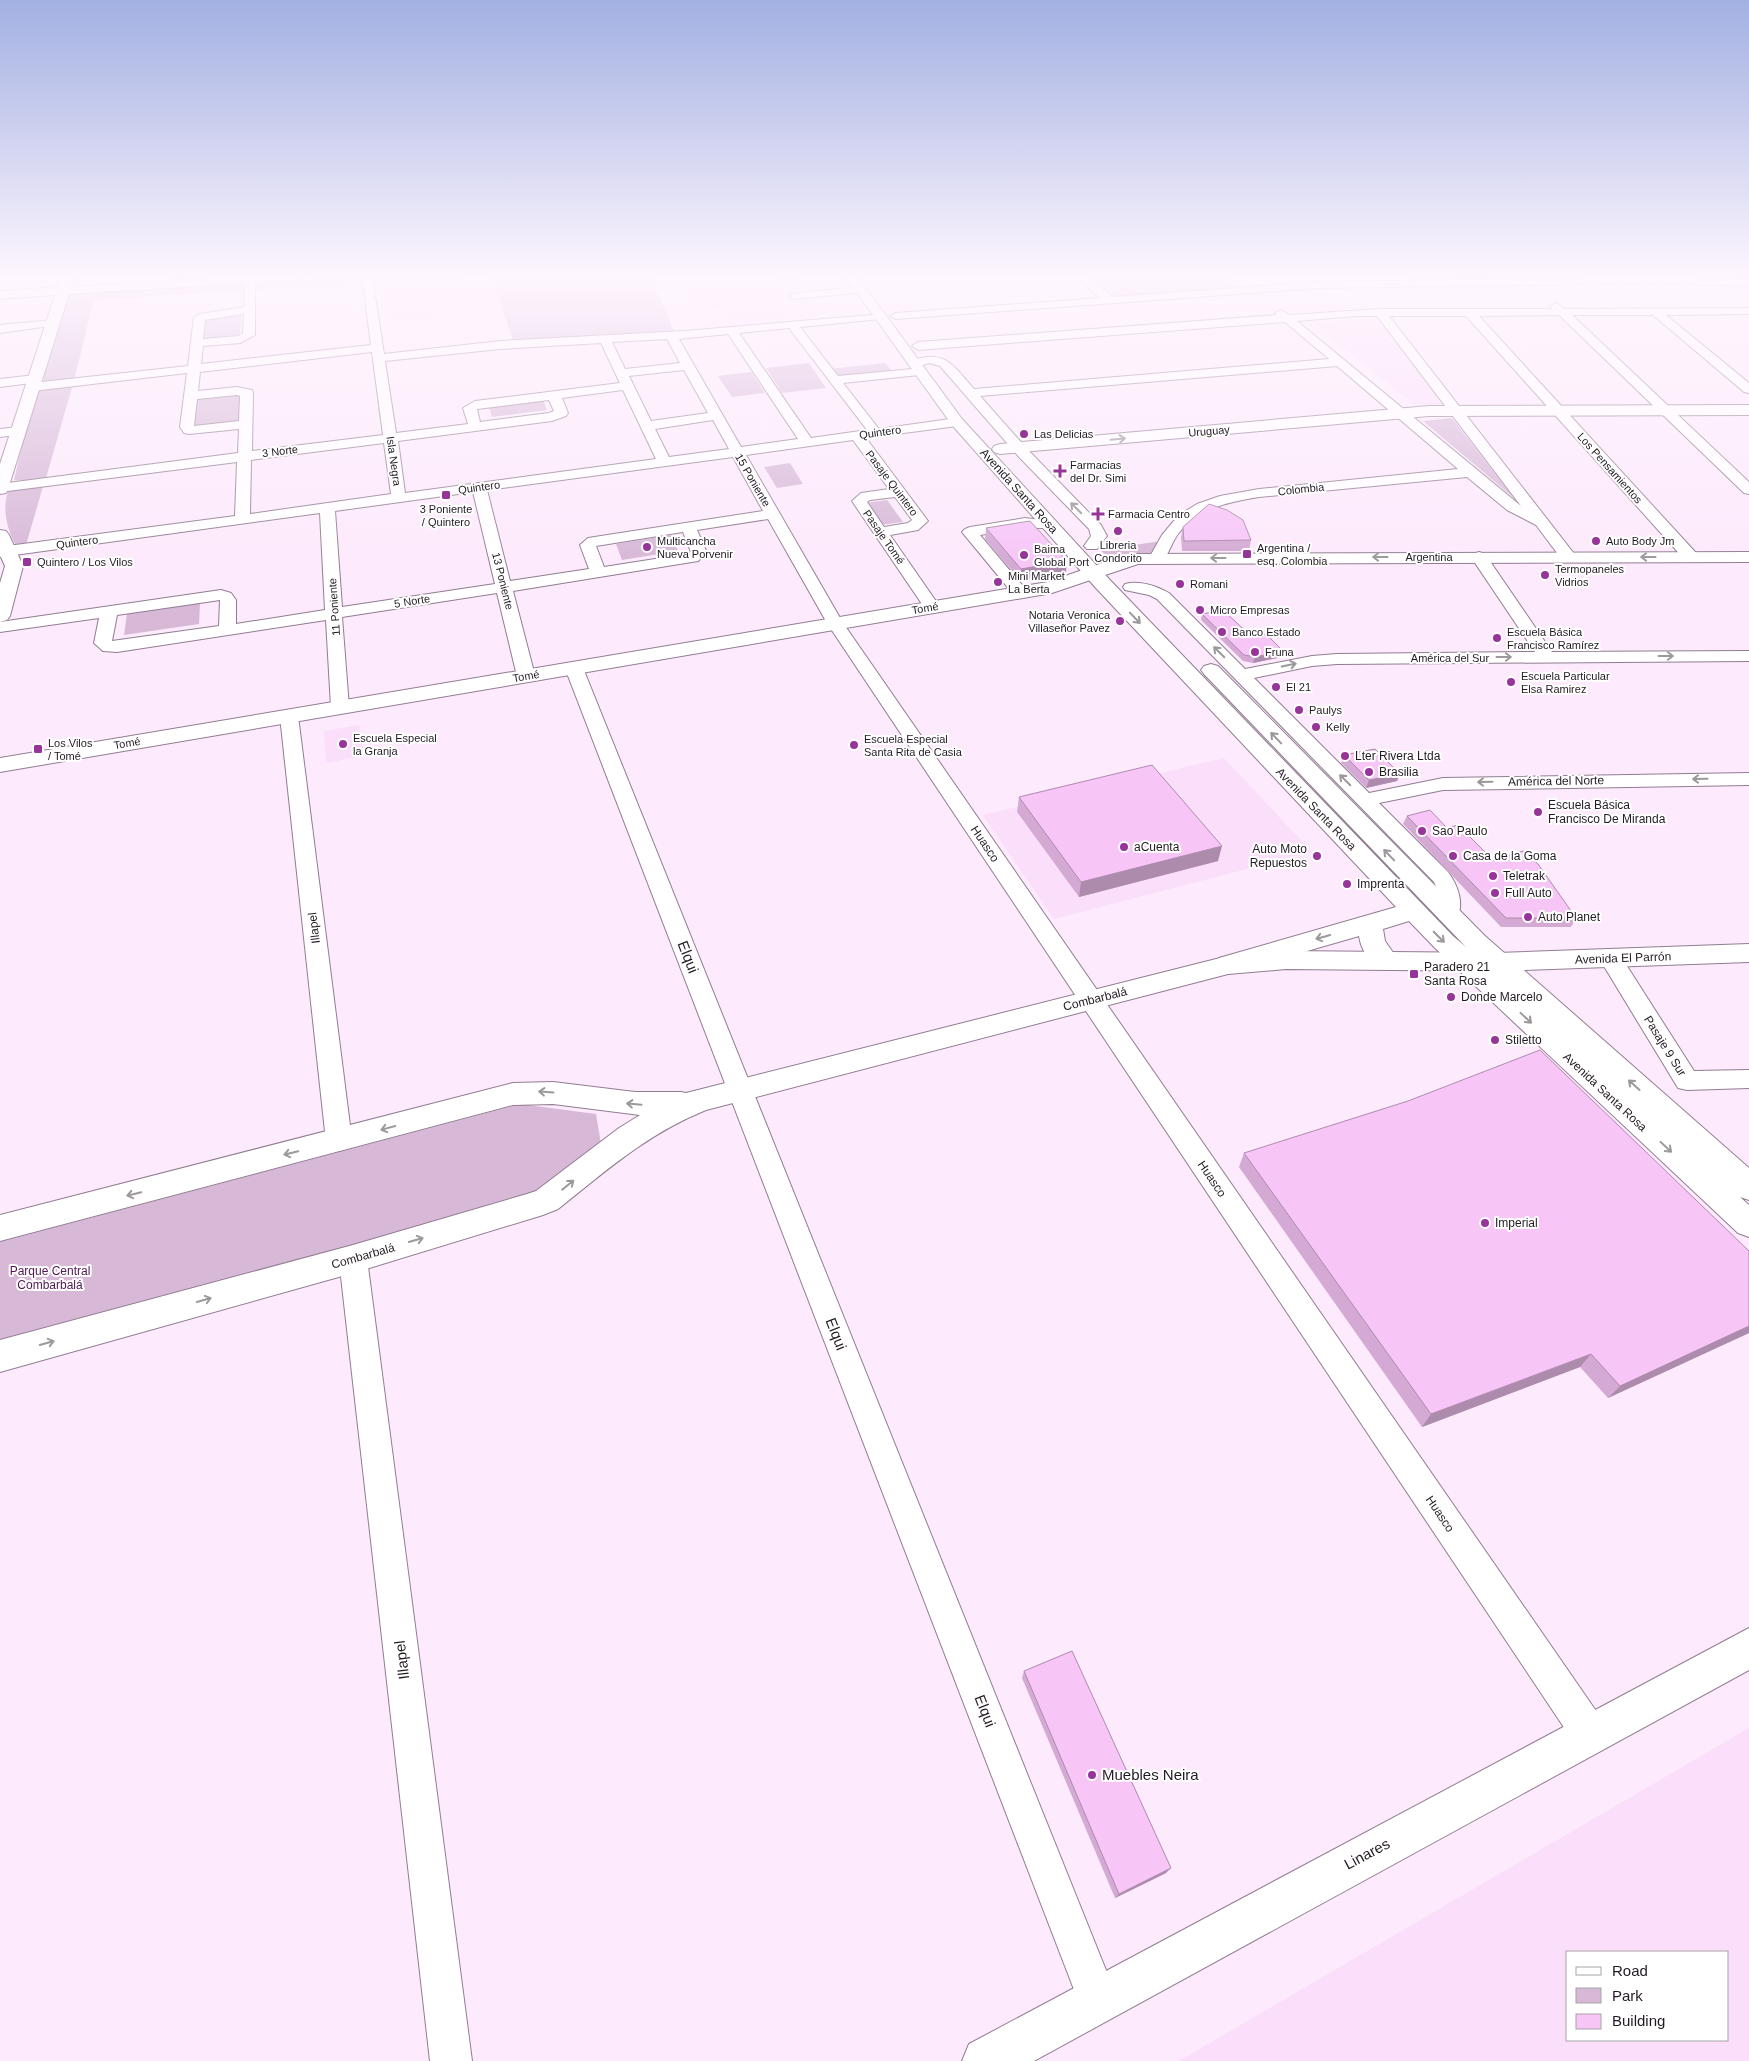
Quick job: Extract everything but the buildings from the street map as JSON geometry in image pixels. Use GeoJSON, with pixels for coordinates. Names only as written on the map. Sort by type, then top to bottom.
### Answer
{"type":"FeatureCollection","features":[{"type":"Feature","properties":{"kind":"main road"},"geometry":{"type":"LineString","coordinates":[[0,489],[37,372]]}},
{"type":"Feature","properties":{"kind":"main road","name":"Avenida Santa Rosa"},"geometry":{"type":"LineString","coordinates":[[925,372],[957,422],[1038,521],[1112,578],[1497,962],[1749,1187]]}},
{"type":"Feature","properties":{"kind":"main road","name":"Avenida Santa Rosa"},"geometry":{"type":"LineString","coordinates":[[927,372],[972,417],[1092,546],[1112,578],[1413,911],[1464,962],[1749,1224]]}},
{"type":"Feature","properties":{"kind":"main road","name":"Uruguay"},"geometry":{"type":"LineString","coordinates":[[978,446],[1000,449],[1018,448],[1400,413],[1456,411],[1749,410]]}},
{"type":"Feature","properties":{"kind":"main road"},"geometry":{"type":"LineString","coordinates":[[0,616],[14,566],[3,546]]}},
{"type":"Feature","properties":{"kind":"main road","name":"Argentina"},"geometry":{"type":"LineString","coordinates":[[1112,578],[1130,560],[1157,558],[1749,557]]}},
{"type":"Feature","properties":{"kind":"main road","name":"Tomé"},"geometry":{"type":"LineString","coordinates":[[0,765],[1020,592],[1052,587],[1083,586],[1112,578]]}},
{"type":"Feature","properties":{"kind":"main road"},"geometry":{"type":"LineString","coordinates":[[1228,965],[1413,911]]}},
{"type":"Feature","properties":{"kind":"main road"},"geometry":{"type":"LineString","coordinates":[[1370,924],[1373,942],[1386,961]]}},
{"type":"Feature","properties":{"kind":"main road","name":"Avenida El Parrón"},"geometry":{"type":"LineString","coordinates":[[1497,962],[1749,953]]}},
{"type":"Feature","properties":{"kind":"main road","name":"Combarbalá"},"geometry":{"type":"LineString","coordinates":[[0,1228],[513,1094],[542,1092],[643,1104],[700,1100],[1228,965],[1286,960],[1497,962]]}},
{"type":"Feature","properties":{"kind":"main road"},"geometry":{"type":"LineString","coordinates":[[594,1098],[604,1105],[614,1123],[614,1141],[611,1150]]}},
{"type":"Feature","properties":{"kind":"main road","name":"Combarbalá"},"geometry":{"type":"LineString","coordinates":[[0,1356],[353,1259],[547,1200],[611,1150],[650,1123],[700,1100]]}},
{"type":"Feature","properties":{"kind":"main road","name":"Linares"},"geometry":{"type":"LineString","coordinates":[[986,2061],[1749,1648]]}},
{"type":"Feature","properties":{"kind":"street"},"geometry":{"type":"LineString","coordinates":[[0,383],[33,383],[157,372]]}},
{"type":"Feature","properties":{"kind":"street"},"geometry":{"type":"LineString","coordinates":[[194,372],[188,429],[197,430],[246,424]]}},
{"type":"Feature","properties":{"kind":"street","name":"Isla Negra"},"geometry":{"type":"LineString","coordinates":[[381,372],[400,498]]}},
{"type":"Feature","properties":{"kind":"street"},"geometry":{"type":"LineString","coordinates":[[629,372],[621,373],[664,461]]}},
{"type":"Feature","properties":{"kind":"street","name":"15 Poniente"},"geometry":{"type":"LineString","coordinates":[[691,372],[835,623]]}},
{"type":"Feature","properties":{"kind":"street"},"geometry":{"type":"LineString","coordinates":[[760,372],[807,442]]}},
{"type":"Feature","properties":{"kind":"street"},"geometry":{"type":"LineString","coordinates":[[829,372],[875,432]]}},
{"type":"Feature","properties":{"kind":"street"},"geometry":{"type":"LineString","coordinates":[[835,380],[879,372]]}},
{"type":"Feature","properties":{"kind":"street","name":"Avenida Santa Rosa"},"geometry":{"type":"LineString","coordinates":[[952,372],[1018,448],[1098,531],[1099,536],[1092,546]]}},
{"type":"Feature","properties":{"kind":"street"},"geometry":{"type":"LineString","coordinates":[[969,393],[1217,372]]}},
{"type":"Feature","properties":{"kind":"street"},"geometry":{"type":"LineString","coordinates":[[1351,372],[1512,507],[1542,522]]}},
{"type":"Feature","properties":{"kind":"street"},"geometry":{"type":"LineString","coordinates":[[1426,372],[1570,558]]}},
{"type":"Feature","properties":{"kind":"street","name":"Los Pensamientos"},"geometry":{"type":"LineString","coordinates":[[1522,372],[1691,557]]}},
{"type":"Feature","properties":{"kind":"street"},"geometry":{"type":"LineString","coordinates":[[1626,372],[1749,490]]}},
{"type":"Feature","properties":{"kind":"street"},"geometry":{"type":"LineString","coordinates":[[1729,372],[1749,389]]}},
{"type":"Feature","properties":{"kind":"street"},"geometry":{"type":"LineString","coordinates":[[475,427],[470,409],[475,405],[627,386]]}},
{"type":"Feature","properties":{"kind":"street"},"geometry":{"type":"LineString","coordinates":[[191,396],[237,391],[246,392],[242,519]]}},
{"type":"Feature","properties":{"kind":"street","name":"3 Norte"},"geometry":{"type":"LineString","coordinates":[[0,489],[552,417],[559,415],[561,411],[554,395]]}},
{"type":"Feature","properties":{"kind":"street"},"geometry":{"type":"LineString","coordinates":[[647,426],[716,416]]}},
{"type":"Feature","properties":{"kind":"street","name":"Quintero"},"geometry":{"type":"LineString","coordinates":[[3,546],[327,508],[957,422]]}},
{"type":"Feature","properties":{"kind":"street"},"geometry":{"type":"LineString","coordinates":[[0,433],[18,430]]}},
{"type":"Feature","properties":{"kind":"street","name":"Pasaje Quintero"},"geometry":{"type":"LineString","coordinates":[[856,435],[919,519],[919,524],[913,527],[880,532]]}},
{"type":"Feature","properties":{"kind":"street","name":"Colombia"},"geometry":{"type":"LineString","coordinates":[[1157,558],[1174,528],[1185,518],[1207,505],[1225,499],[1259,493],[1471,472]]}},
{"type":"Feature","properties":{"kind":"street","name":"13 Poniente"},"geometry":{"type":"LineString","coordinates":[[479,487],[526,676]]}},
{"type":"Feature","properties":{"kind":"street","name":"Pasaje Tomé"},"geometry":{"type":"LineString","coordinates":[[898,492],[866,496],[859,501],[932,607]]}},
{"type":"Feature","properties":{"kind":"street","name":"11 Poniente"},"geometry":{"type":"LineString","coordinates":[[327,508],[340,707]]}},
{"type":"Feature","properties":{"kind":"street"},"geometry":{"type":"LineString","coordinates":[[598,572],[588,547],[590,543],[598,540],[772,514]]}},
{"type":"Feature","properties":{"kind":"street"},"geometry":{"type":"LineString","coordinates":[[1020,592],[970,532],[1038,521]]}},
{"type":"Feature","properties":{"kind":"street","name":"5 Norte"},"geometry":{"type":"LineString","coordinates":[[109,611],[103,643],[109,647],[695,556],[699,551],[688,527]]}},
{"type":"Feature","properties":{"kind":"street"},"geometry":{"type":"LineString","coordinates":[[1479,557],[1548,657]]}},
{"type":"Feature","properties":{"kind":"street"},"geometry":{"type":"LineString","coordinates":[[1112,578],[1161,594],[1242,675],[1446,882],[1449,893],[1448,915]]}},
{"type":"Feature","properties":{"kind":"street"},"geometry":{"type":"LineString","coordinates":[[0,627],[217,595],[225,596],[228,600],[227,630]]}},
{"type":"Feature","properties":{"kind":"street","name":"Huasco"},"geometry":{"type":"LineString","coordinates":[[835,623],[1590,1734]]}},
{"type":"Feature","properties":{"kind":"street","name":"América del Sur"},"geometry":{"type":"LineString","coordinates":[[1242,675],[1331,659],[1749,656]]}},
{"type":"Feature","properties":{"kind":"street","name":"Elqui"},"geometry":{"type":"LineString","coordinates":[[574,668],[1098,2000]]}},
{"type":"Feature","properties":{"kind":"street","name":"Illapel"},"geometry":{"type":"LineString","coordinates":[[289,716],[339,1141]]}},
{"type":"Feature","properties":{"kind":"street","name":"América del Norte"},"geometry":{"type":"LineString","coordinates":[[1365,800],[1452,783],[1749,779]]}},
{"type":"Feature","properties":{"kind":"street","name":"Pasaje 9 Sur"},"geometry":{"type":"LineString","coordinates":[[1610,958],[1687,1081],[1749,1079]]}},
{"type":"Feature","properties":{"kind":"street","name":"Illapel"},"geometry":{"type":"LineString","coordinates":[[353,1259],[450,2061]]}},
{"type":"Feature","properties":{"kind":"shaded area"},"geometry":{"type":"Polygon","coordinates":[[[1374,372],[1421,372],[1445,404],[1415,405],[1374,372]]]}},
{"type":"Feature","properties":{"kind":"shaded area","name":"Escuela Especial la Granja"},"geometry":{"type":"Polygon","coordinates":[[[359,725],[363,756],[326,763],[324,731],[359,725]]]}},
{"type":"Feature","properties":{"kind":"shaded area"},"geometry":{"type":"Polygon","coordinates":[[[1224,758],[1312,852],[1054,919],[983,815],[1224,758]]]}},
{"type":"Feature","properties":{"kind":"shaded area"},"geometry":{"type":"Polygon","coordinates":[[[1749,1728],[1749,2061],[1179,2061],[1749,1728]]]}},
{"type":"Feature","properties":{"kind":"green space"},"geometry":{"type":"Polygon","coordinates":[[[45,372],[76,372],[74,380],[45,382],[43,380],[45,372]]]}},
{"type":"Feature","properties":{"kind":"green space"},"geometry":{"type":"Polygon","coordinates":[[[751,372],[765,393],[732,397],[718,376],[751,372]]]}},
{"type":"Feature","properties":{"kind":"green space"},"geometry":{"type":"Polygon","coordinates":[[[769,372],[815,372],[826,388],[782,393],[769,372]]]}},
{"type":"Feature","properties":{"kind":"green space"},"geometry":{"type":"Polygon","coordinates":[[[832,372],[892,372],[837,379],[832,372]]]}},
{"type":"Feature","properties":{"kind":"green space"},"geometry":{"type":"Polygon","coordinates":[[[73,384],[46,478],[26,481],[14,480],[26,429],[39,391],[73,384]]]}},
{"type":"Feature","properties":{"kind":"green space"},"geometry":{"type":"Polygon","coordinates":[[[242,393],[241,421],[194,429],[196,399],[242,393]]]}},
{"type":"Feature","properties":{"kind":"green space"},"geometry":{"type":"Polygon","coordinates":[[[543,400],[547,410],[492,417],[489,407],[543,400]]]}},
{"type":"Feature","properties":{"kind":"green space"},"geometry":{"type":"Polygon","coordinates":[[[1452,418],[1514,498],[1423,421],[1452,418]]]}},
{"type":"Feature","properties":{"kind":"green space"},"geometry":{"type":"Polygon","coordinates":[[[790,463],[803,484],[777,488],[764,467],[790,463]]]}},
{"type":"Feature","properties":{"kind":"green space"},"geometry":{"type":"Polygon","coordinates":[[[44,483],[26,545],[15,544],[6,518],[5,505],[8,492],[13,489],[44,483]]]}},
{"type":"Feature","properties":{"kind":"green space"},"geometry":{"type":"Polygon","coordinates":[[[887,500],[903,522],[880,525],[864,503],[887,500]]]}},
{"type":"Feature","properties":{"kind":"green space","name":"Multicancha Nueva Porvenir"},"geometry":{"type":"Polygon","coordinates":[[[671,535],[678,551],[622,560],[616,544],[671,535]]]}},
{"type":"Feature","properties":{"kind":"green space"},"geometry":{"type":"Polygon","coordinates":[[[1161,541],[1150,553],[1110,559],[1100,550],[1161,541]]]}},
{"type":"Feature","properties":{"kind":"green space"},"geometry":{"type":"Polygon","coordinates":[[[200,603],[199,624],[124,635],[127,614],[200,603]]]}},
{"type":"Feature","properties":{"kind":"green space","name":"Parque Central Combarbalá"},"geometry":{"type":"Polygon","coordinates":[[[520,1104],[596,1114],[601,1144],[541,1194],[0,1341],[0,1242],[520,1104]]]}},
{"type":"Feature","properties":{"kind":"place","name":"Las Delicias"},"geometry":{"type":"Point","coordinates":[1024,434]}},
{"type":"Feature","properties":{"kind":"place","name":"Farmacias del Dr. Simi"},"geometry":{"type":"Point","coordinates":[1060,471]}},
{"type":"Feature","properties":{"kind":"place","name":"3 Poniente / Quintero"},"geometry":{"type":"Point","coordinates":[446,495]}},
{"type":"Feature","properties":{"kind":"place","name":"Farmacia Centro"},"geometry":{"type":"Point","coordinates":[1098,514]}},
{"type":"Feature","properties":{"kind":"place","name":"Libreria Condorito"},"geometry":{"type":"Point","coordinates":[1118,531]}},
{"type":"Feature","properties":{"kind":"place","name":"Auto Body Jm"},"geometry":{"type":"Point","coordinates":[1596,541]}},
{"type":"Feature","properties":{"kind":"place","name":"Multicancha Nueva Porvenir"},"geometry":{"type":"Point","coordinates":[647,547]}},
{"type":"Feature","properties":{"kind":"place","name":"Argentina / esq. Colombia"},"geometry":{"type":"Point","coordinates":[1247,554]}},
{"type":"Feature","properties":{"kind":"place","name":"Baima Global Port"},"geometry":{"type":"Point","coordinates":[1024,555]}},
{"type":"Feature","properties":{"kind":"place","name":"Quintero / Los Vilos"},"geometry":{"type":"Point","coordinates":[27,562]}},
{"type":"Feature","properties":{"kind":"place","name":"Termopaneles Vidrios"},"geometry":{"type":"Point","coordinates":[1545,575]}},
{"type":"Feature","properties":{"kind":"place","name":"Mini Market La Berta"},"geometry":{"type":"Point","coordinates":[998,582]}},
{"type":"Feature","properties":{"kind":"place","name":"Romani"},"geometry":{"type":"Point","coordinates":[1180,584]}},
{"type":"Feature","properties":{"kind":"place","name":"Micro Empresas"},"geometry":{"type":"Point","coordinates":[1200,610]}},
{"type":"Feature","properties":{"kind":"place","name":"Notaria Veronica Villaseñor Pavez"},"geometry":{"type":"Point","coordinates":[1120,621]}},
{"type":"Feature","properties":{"kind":"place","name":"Banco Estado"},"geometry":{"type":"Point","coordinates":[1222,632]}},
{"type":"Feature","properties":{"kind":"place","name":"Escuela Básica Francisco Ramírez"},"geometry":{"type":"Point","coordinates":[1497,638]}},
{"type":"Feature","properties":{"kind":"place","name":"Fruna"},"geometry":{"type":"Point","coordinates":[1255,652]}},
{"type":"Feature","properties":{"kind":"place","name":"Escuela Particular Elsa Ramirez"},"geometry":{"type":"Point","coordinates":[1511,682]}},
{"type":"Feature","properties":{"kind":"place","name":"El 21"},"geometry":{"type":"Point","coordinates":[1276,687]}},
{"type":"Feature","properties":{"kind":"place","name":"Paulys"},"geometry":{"type":"Point","coordinates":[1299,710]}},
{"type":"Feature","properties":{"kind":"place","name":"Kelly"},"geometry":{"type":"Point","coordinates":[1316,727]}},
{"type":"Feature","properties":{"kind":"place","name":"Escuela Especial la Granja"},"geometry":{"type":"Point","coordinates":[343,744]}},
{"type":"Feature","properties":{"kind":"place","name":"Escuela Especial Santa Rita de Casia"},"geometry":{"type":"Point","coordinates":[854,745]}},
{"type":"Feature","properties":{"kind":"place","name":"Los Vilos / Tomé"},"geometry":{"type":"Point","coordinates":[38,749]}},
{"type":"Feature","properties":{"kind":"place","name":"Lter Rivera Ltda"},"geometry":{"type":"Point","coordinates":[1345,756]}},
{"type":"Feature","properties":{"kind":"place","name":"Brasilia"},"geometry":{"type":"Point","coordinates":[1369,772]}},
{"type":"Feature","properties":{"kind":"place","name":"Escuela Básica Francisco De Miranda"},"geometry":{"type":"Point","coordinates":[1538,812]}},
{"type":"Feature","properties":{"kind":"place","name":"Sao Paulo"},"geometry":{"type":"Point","coordinates":[1422,831]}},
{"type":"Feature","properties":{"kind":"place","name":"aCuenta"},"geometry":{"type":"Point","coordinates":[1124,847]}},
{"type":"Feature","properties":{"kind":"place","name":"Auto Moto Repuestos"},"geometry":{"type":"Point","coordinates":[1317,856]}},
{"type":"Feature","properties":{"kind":"place","name":"Casa de la Goma"},"geometry":{"type":"Point","coordinates":[1453,856]}},
{"type":"Feature","properties":{"kind":"place","name":"Teletrak"},"geometry":{"type":"Point","coordinates":[1493,876]}},
{"type":"Feature","properties":{"kind":"place","name":"Imprenta"},"geometry":{"type":"Point","coordinates":[1347,884]}},
{"type":"Feature","properties":{"kind":"place","name":"Full Auto"},"geometry":{"type":"Point","coordinates":[1495,893]}},
{"type":"Feature","properties":{"kind":"place","name":"Auto Planet"},"geometry":{"type":"Point","coordinates":[1528,917]}},
{"type":"Feature","properties":{"kind":"place","name":"Paradero 21 Santa Rosa"},"geometry":{"type":"Point","coordinates":[1414,974]}},
{"type":"Feature","properties":{"kind":"place","name":"Donde Marcelo"},"geometry":{"type":"Point","coordinates":[1451,997]}},
{"type":"Feature","properties":{"kind":"place","name":"Stiletto"},"geometry":{"type":"Point","coordinates":[1495,1040]}},
{"type":"Feature","properties":{"kind":"place","name":"Imperial"},"geometry":{"type":"Point","coordinates":[1485,1223]}},
{"type":"Feature","properties":{"kind":"place","name":"Muebles Neira"},"geometry":{"type":"Point","coordinates":[1092,1775]}}]}
